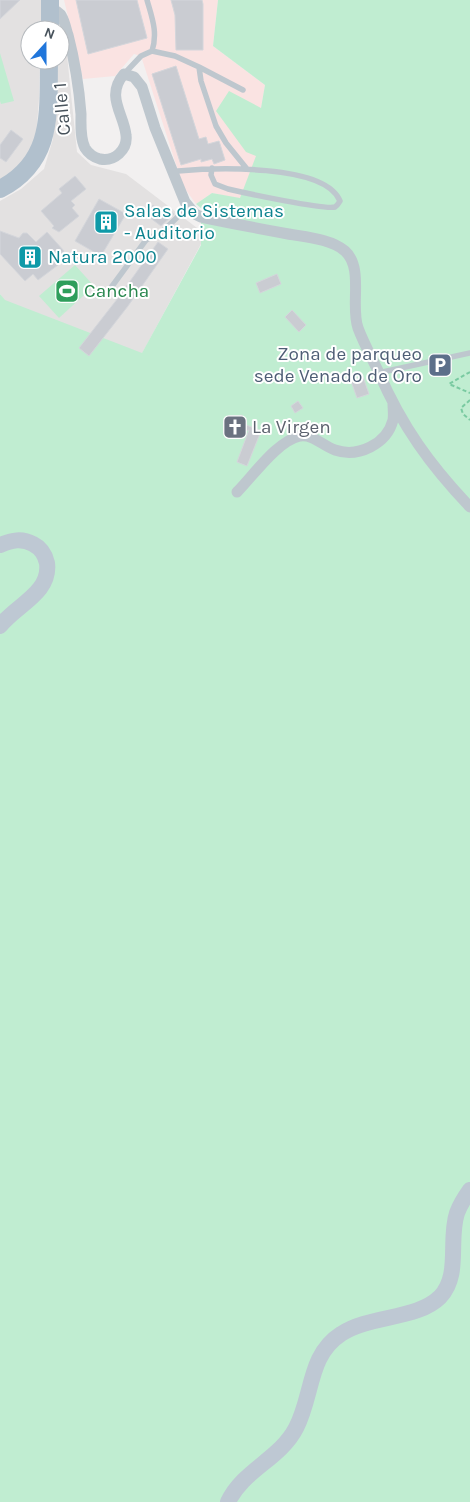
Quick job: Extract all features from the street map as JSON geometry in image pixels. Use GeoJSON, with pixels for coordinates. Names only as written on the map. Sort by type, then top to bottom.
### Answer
{"type":"FeatureCollection","features":[{"type":"Feature","properties":{"kind":"main road"},"geometry":{"type":"LineString","coordinates":[[50,4],[50,20]]}},
{"type":"Feature","properties":{"kind":"main road"},"geometry":{"type":"LineString","coordinates":[[0,189],[22,174],[31,165],[41,148],[46,129],[49,70]]}},
{"type":"Feature","properties":{"kind":"main road"},"geometry":{"type":"LineString","coordinates":[[0,545],[18,540],[26,540],[42,551],[46,559],[47,570],[45,580],[38,590],[9,615],[0,626]]}},
{"type":"Feature","properties":{"kind":"main road"},"geometry":{"type":"LineString","coordinates":[[228,1502],[240,1482],[280,1451],[289,1439],[302,1416],[318,1361],[323,1351],[335,1338],[353,1327],[409,1313],[428,1305],[439,1298],[446,1289],[452,1269],[454,1227],[457,1213],[462,1201],[470,1190]]}},
{"type":"Feature","properties":{"kind":"street","name":"Calle 1"},"geometry":{"type":"LineString","coordinates":[[50,4],[60,14],[64,23],[78,81],[83,142],[88,152],[97,158],[105,160],[112,158],[122,151],[125,145],[126,133],[118,112],[116,99],[117,86],[124,74]]}},
{"type":"Feature","properties":{"kind":"street"},"geometry":{"type":"LineString","coordinates":[[124,74],[134,77],[142,87],[155,128],[188,207],[202,217],[308,238],[332,244],[344,251],[353,265],[355,273],[357,327],[369,355],[394,404],[425,456],[470,507]]}},
{"type":"Feature","properties":{"kind":"street"},"geometry":{"type":"LineString","coordinates":[[237,492],[281,445],[291,439],[302,436],[315,439],[332,450],[343,453],[363,451],[374,445],[384,437],[393,420],[394,404]]}},
{"type":"Feature","properties":{"kind":"lane"},"geometry":{"type":"LineString","coordinates":[[147,0],[156,36],[152,51]]}},
{"type":"Feature","properties":{"kind":"lane"},"geometry":{"type":"LineString","coordinates":[[124,74],[141,56],[152,51],[175,56],[243,90]]}},
{"type":"Feature","properties":{"kind":"lane"},"geometry":{"type":"LineString","coordinates":[[199,67],[201,81],[216,126],[226,143],[247,169]]}},
{"type":"Feature","properties":{"kind":"lane"},"geometry":{"type":"LineString","coordinates":[[173,173],[212,168],[281,171],[316,181],[338,195],[340,201],[338,206],[334,207],[228,189],[213,182],[212,168]]}},
{"type":"Feature","properties":{"kind":"lane"},"geometry":{"type":"LineString","coordinates":[[110,289],[146,240],[164,230],[188,207]]}},
{"type":"Feature","properties":{"kind":"lane"},"geometry":{"type":"LineString","coordinates":[[378,373],[470,353]]}},
{"type":"Feature","properties":{"kind":"path"},"geometry":{"type":"LineString","coordinates":[[470,372],[448,384],[470,393]]}},
{"type":"Feature","properties":{"kind":"path"},"geometry":{"type":"LineString","coordinates":[[470,400],[461,408],[463,414],[470,420]]}},
{"type":"Feature","properties":{"kind":"shaded area"},"geometry":{"type":"Polygon","coordinates":[[[0,0],[42,0],[41,20],[20,20],[20,70],[40,70],[36,137],[23,164],[0,181],[0,0]]]}},
{"type":"Feature","properties":{"kind":"shaded area"},"geometry":{"type":"Polygon","coordinates":[[[64,0],[218,0],[213,46],[265,85],[261,108],[263,158],[333,219],[212,193],[196,204],[183,186],[141,56],[134,54],[115,76],[83,79],[64,0]]]}},
{"type":"Feature","properties":{"kind":"shaded area"},"geometry":{"type":"Polygon","coordinates":[[[55,70],[69,70],[77,152],[91,165],[126,174],[201,231],[201,244],[132,372],[21,323],[0,294],[0,201],[21,189],[44,169],[53,139],[55,70]]]}},
{"type":"Feature","properties":{"kind":"green space"},"geometry":{"type":"Polygon","coordinates":[[[218,0],[470,0],[470,1502],[0,1502],[0,294],[5,300],[142,353],[201,245],[201,222],[207,213],[196,204],[212,193],[240,198],[256,156],[246,152],[216,111],[229,91],[261,108],[265,85],[213,46],[218,0]]]}},
{"type":"Feature","properties":{"kind":"green space"},"geometry":{"type":"Polygon","coordinates":[[[0,53],[14,101],[1,104],[0,101],[0,53]]]}},
{"type":"Feature","properties":{"kind":"green space","name":"Cancha"},"geometry":{"type":"Polygon","coordinates":[[[75,265],[94,286],[59,318],[39,296],[75,265]]]}},
{"type":"Feature","properties":{"kind":"building"},"geometry":{"type":"Polygon","coordinates":[[[0,0],[20,0],[0,19],[0,0]]]}},
{"type":"Feature","properties":{"kind":"building"},"geometry":{"type":"Polygon","coordinates":[[[76,0],[137,0],[147,38],[88,54],[76,0]]]}},
{"type":"Feature","properties":{"kind":"building"},"geometry":{"type":"Polygon","coordinates":[[[171,0],[202,0],[203,50],[176,50],[175,15],[171,0]]]}},
{"type":"Feature","properties":{"kind":"building"},"geometry":{"type":"Polygon","coordinates":[[[176,66],[199,139],[206,137],[208,144],[219,141],[225,160],[214,164],[212,159],[201,162],[201,159],[181,165],[152,74],[176,66]]]}},
{"type":"Feature","properties":{"kind":"building"},"geometry":{"type":"Polygon","coordinates":[[[11,130],[23,139],[6,162],[0,158],[0,145],[11,130]]]}},
{"type":"Feature","properties":{"kind":"building"},"geometry":{"type":"Polygon","coordinates":[[[75,176],[86,189],[71,201],[75,205],[72,208],[79,216],[59,232],[52,228],[54,226],[41,211],[62,193],[59,189],[75,176]]]}},
{"type":"Feature","properties":{"kind":"building","name":"Salas de Sistemas - Auditorio"},"geometry":{"type":"Polygon","coordinates":[[[99,199],[126,214],[101,256],[75,241],[99,199]]]}},
{"type":"Feature","properties":{"kind":"building"},"geometry":{"type":"Polygon","coordinates":[[[153,205],[165,215],[169,210],[174,214],[161,226],[145,214],[153,205]]]}},
{"type":"Feature","properties":{"kind":"building","name":"Natura 2000"},"geometry":{"type":"Polygon","coordinates":[[[0,231],[19,238],[23,233],[27,233],[36,242],[47,232],[64,251],[54,260],[58,265],[38,280],[33,274],[25,281],[0,254],[0,231]]]}},
{"type":"Feature","properties":{"kind":"building"},"geometry":{"type":"Polygon","coordinates":[[[158,242],[168,249],[128,306],[89,356],[79,348],[158,242]]]}},
{"type":"Feature","properties":{"kind":"building"},"geometry":{"type":"Polygon","coordinates":[[[277,274],[281,284],[260,293],[256,283],[277,274]]]}},
{"type":"Feature","properties":{"kind":"building"},"geometry":{"type":"Polygon","coordinates":[[[292,310],[306,325],[299,332],[285,317],[292,310]]]}},
{"type":"Feature","properties":{"kind":"building"},"geometry":{"type":"Polygon","coordinates":[[[363,377],[369,394],[357,398],[351,381],[363,377]]]}},
{"type":"Feature","properties":{"kind":"building"},"geometry":{"type":"Polygon","coordinates":[[[298,401],[303,408],[295,413],[291,406],[298,401]]]}},
{"type":"Feature","properties":{"kind":"building"},"geometry":{"type":"Polygon","coordinates":[[[242,415],[244,424],[261,431],[247,466],[237,462],[249,430],[232,434],[228,419],[242,415]]]}},
{"type":"Feature","properties":{"kind":"place","name":"Salas de Sistemas - Auditorio"},"geometry":{"type":"Point","coordinates":[106,222]}},
{"type":"Feature","properties":{"kind":"place","name":"Natura 2000"},"geometry":{"type":"Point","coordinates":[30,257]}},
{"type":"Feature","properties":{"kind":"place","name":"Cancha"},"geometry":{"type":"Point","coordinates":[67,291]}},
{"type":"Feature","properties":{"kind":"place","name":"Zona de parqueo sede Venado de Oro"},"geometry":{"type":"Point","coordinates":[440,365]}},
{"type":"Feature","properties":{"kind":"place","name":"La Virgen"},"geometry":{"type":"Point","coordinates":[235,427]}}]}
